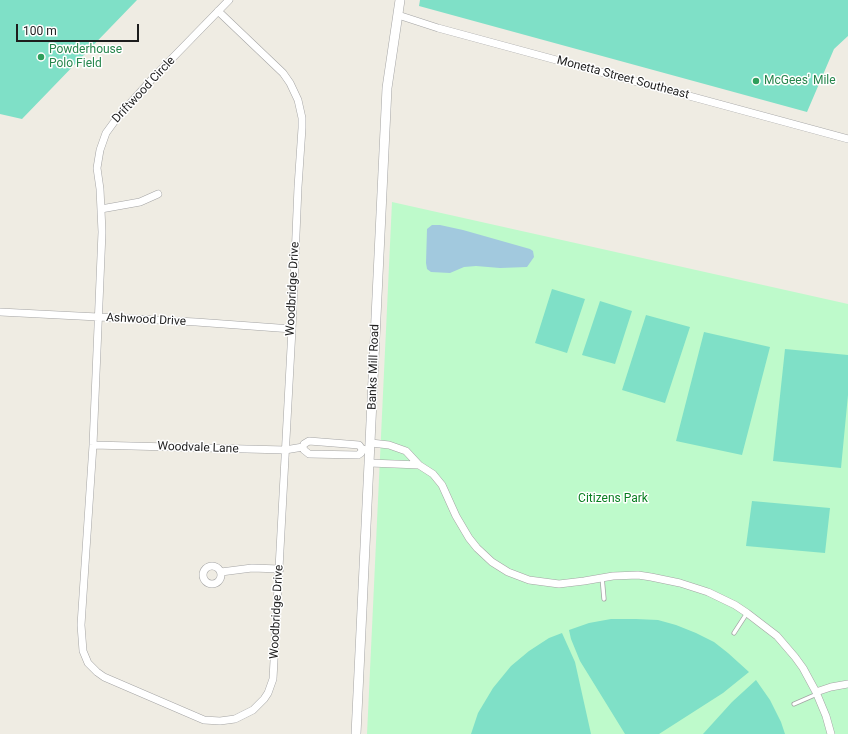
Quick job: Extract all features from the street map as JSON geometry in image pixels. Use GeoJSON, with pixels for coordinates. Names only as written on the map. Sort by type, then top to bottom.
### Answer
{"type":"FeatureCollection","features":[{"type":"Feature","properties":{"kind":"street","name":"Driftwood Circle"},"geometry":{"type":"LineString","coordinates":[[98,317],[102,232],[97,164],[102,141],[117,118],[229,0]]}},
{"type":"Feature","properties":{"kind":"street","name":"Banks Mill Road"},"geometry":{"type":"LineString","coordinates":[[356,734],[370,463],[367,448],[387,88],[400,0]]}},
{"type":"Feature","properties":{"kind":"street","name":"Woodbridge Drive"},"geometry":{"type":"LineString","coordinates":[[98,317],[81,645],[85,657],[92,668],[104,677],[204,720],[227,721],[247,714],[259,705],[264,699],[273,679],[280,569],[302,128],[300,109],[294,91],[283,73],[218,11]]}},
{"type":"Feature","properties":{"kind":"street","name":"Monetta Street Southeast"},"geometry":{"type":"LineString","coordinates":[[398,15],[438,28],[848,139]]}},
{"type":"Feature","properties":{"kind":"street"},"geometry":{"type":"LineString","coordinates":[[101,208],[140,202],[158,194]]}},
{"type":"Feature","properties":{"kind":"street","name":"Ashwood Drive"},"geometry":{"type":"LineString","coordinates":[[0,312],[196,322],[292,329]]}},
{"type":"Feature","properties":{"kind":"street","name":"Woodvale Lane"},"geometry":{"type":"LineString","coordinates":[[92,445],[285,450],[303,447],[304,444],[309,441],[358,445],[367,448],[389,445],[406,451],[419,465],[433,474],[442,485],[456,516],[469,538],[484,556],[501,568],[519,577],[547,583],[572,583],[602,578],[638,575],[651,577],[680,583],[708,592],[748,613],[772,632],[788,648],[803,668],[817,693],[831,734]]}},
{"type":"Feature","properties":{"kind":"street"},"geometry":{"type":"LineString","coordinates":[[303,447],[308,454],[358,455],[367,448]]}},
{"type":"Feature","properties":{"kind":"street"},"geometry":{"type":"LineString","coordinates":[[370,463],[419,465]]}},
{"type":"Feature","properties":{"kind":"street"},"geometry":{"type":"LineString","coordinates":[[221,572],[252,568],[280,569]]}},
{"type":"Feature","properties":{"kind":"street"},"geometry":{"type":"LineString","coordinates":[[817,693],[831,687],[848,684]]}},
{"type":"Feature","properties":{"kind":"lane"},"geometry":{"type":"LineString","coordinates":[[602,578],[604,599]]}},
{"type":"Feature","properties":{"kind":"lane"},"geometry":{"type":"LineString","coordinates":[[734,633],[748,613]]}},
{"type":"Feature","properties":{"kind":"lane"},"geometry":{"type":"LineString","coordinates":[[794,704],[817,693]]}},
{"type":"Feature","properties":{"kind":"green space","name":"Powderhouse Polo Field"},"geometry":{"type":"Polygon","coordinates":[[[0,0],[137,0],[22,119],[0,114],[0,0]]]}},
{"type":"Feature","properties":{"kind":"green space","name":"McGees' Mile"},"geometry":{"type":"Polygon","coordinates":[[[420,0],[848,0],[848,36],[834,49],[807,112],[419,6],[420,0]]]}},
{"type":"Feature","properties":{"kind":"green space","name":"Citizens Park"},"geometry":{"type":"Polygon","coordinates":[[[392,202],[848,304],[848,734],[367,734],[392,202]]]}},
{"type":"Feature","properties":{"kind":"green space"},"geometry":{"type":"Polygon","coordinates":[[[552,289],[585,299],[567,353],[535,343],[552,289]]]}},
{"type":"Feature","properties":{"kind":"green space"},"geometry":{"type":"Polygon","coordinates":[[[600,301],[632,311],[615,364],[582,355],[600,301]]]}},
{"type":"Feature","properties":{"kind":"green space"},"geometry":{"type":"Polygon","coordinates":[[[646,315],[690,327],[665,403],[622,390],[646,315]]]}},
{"type":"Feature","properties":{"kind":"green space"},"geometry":{"type":"Polygon","coordinates":[[[704,332],[770,347],[742,455],[676,441],[704,332]]]}},
{"type":"Feature","properties":{"kind":"green space"},"geometry":{"type":"Polygon","coordinates":[[[785,349],[848,355],[848,395],[841,468],[773,461],[785,349]]]}},
{"type":"Feature","properties":{"kind":"green space"},"geometry":{"type":"Polygon","coordinates":[[[752,501],[830,508],[825,553],[746,546],[752,501]]]}},
{"type":"Feature","properties":{"kind":"green space"},"geometry":{"type":"Polygon","coordinates":[[[611,619],[658,620],[676,625],[714,642],[749,672],[723,693],[659,734],[625,734],[580,661],[569,630],[589,623],[611,619]]]}},
{"type":"Feature","properties":{"kind":"green space"},"geometry":{"type":"Polygon","coordinates":[[[562,633],[575,662],[591,734],[471,734],[478,713],[493,688],[511,666],[529,651],[549,638],[562,633]]]}},
{"type":"Feature","properties":{"kind":"green space"},"geometry":{"type":"Polygon","coordinates":[[[756,680],[770,700],[785,734],[703,734],[732,702],[756,680]]]}},
{"type":"Feature","properties":{"kind":"water"},"geometry":{"type":"Polygon","coordinates":[[[432,225],[440,225],[463,230],[530,249],[533,251],[534,257],[527,267],[500,268],[476,266],[464,267],[450,273],[431,272],[427,269],[426,263],[427,229],[432,225]]]}},
{"type":"Feature","properties":{"kind":"place","name":"Powderhouse Polo Field"},"geometry":{"type":"Point","coordinates":[41,57]}},
{"type":"Feature","properties":{"kind":"place","name":"McGees' Mile"},"geometry":{"type":"Point","coordinates":[756,81]}}]}
